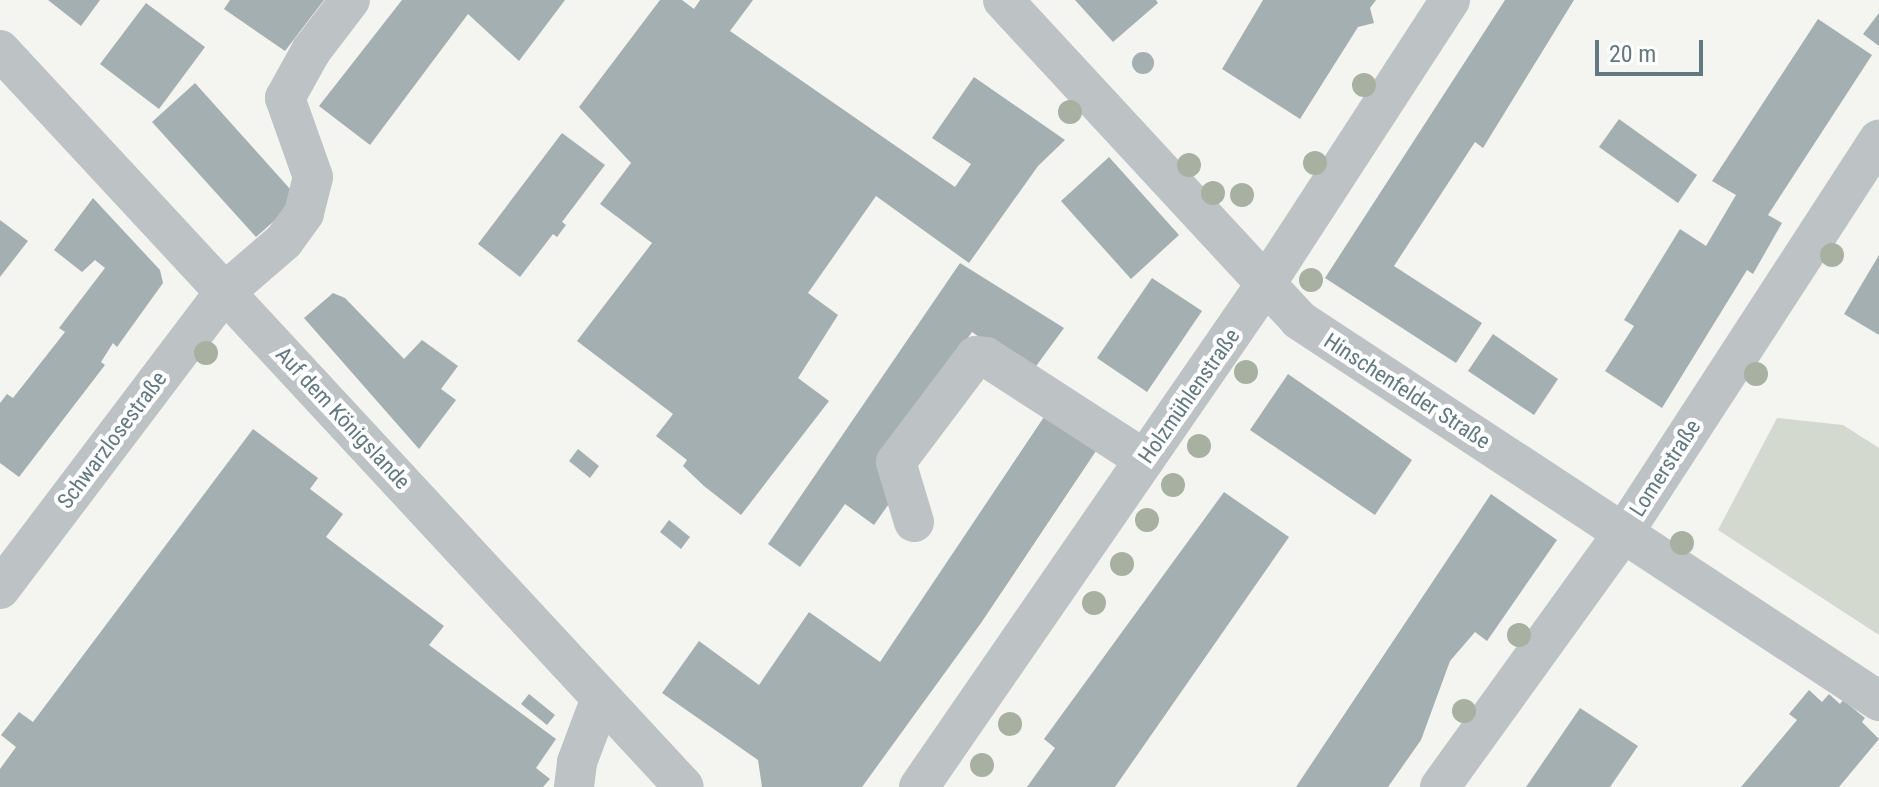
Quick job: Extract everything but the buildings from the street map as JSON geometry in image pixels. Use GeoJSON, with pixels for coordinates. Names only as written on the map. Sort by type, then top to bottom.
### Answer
{"type":"FeatureCollection","features":[{"type":"Feature","properties":{"kind":"street","name":"Schwarzlosestraße"},"geometry":{"type":"LineString","coordinates":[[0,589],[225,292],[284,241],[304,213],[313,177],[285,98],[311,51],[350,0]]}},
{"type":"Feature","properties":{"kind":"street","name":"Hinschenfelder Straße"},"geometry":{"type":"LineString","coordinates":[[1003,0],[1299,320],[1879,701]]}},
{"type":"Feature","properties":{"kind":"street","name":"Holzmühlenstraße"},"geometry":{"type":"LineString","coordinates":[[919,787],[1267,282],[1450,0]]}},
{"type":"Feature","properties":{"kind":"street","name":"Auf dem Königslande"},"geometry":{"type":"LineString","coordinates":[[0,50],[684,787]]}},
{"type":"Feature","properties":{"kind":"street","name":"Lomerstraße"},"geometry":{"type":"LineString","coordinates":[[1440,787],[1624,532],[1879,140]]}},
{"type":"Feature","properties":{"kind":"street"},"geometry":{"type":"LineString","coordinates":[[914,522],[896,462],[976,356],[986,357],[1145,460]]}},
{"type":"Feature","properties":{"kind":"street"},"geometry":{"type":"LineString","coordinates":[[574,787],[577,762],[601,698]]}},
{"type":"Feature","properties":{"kind":"shaded area"},"geometry":{"type":"Polygon","coordinates":[[[1777,418],[1843,425],[1879,448],[1879,635],[1718,530],[1777,418]]]}}]}
